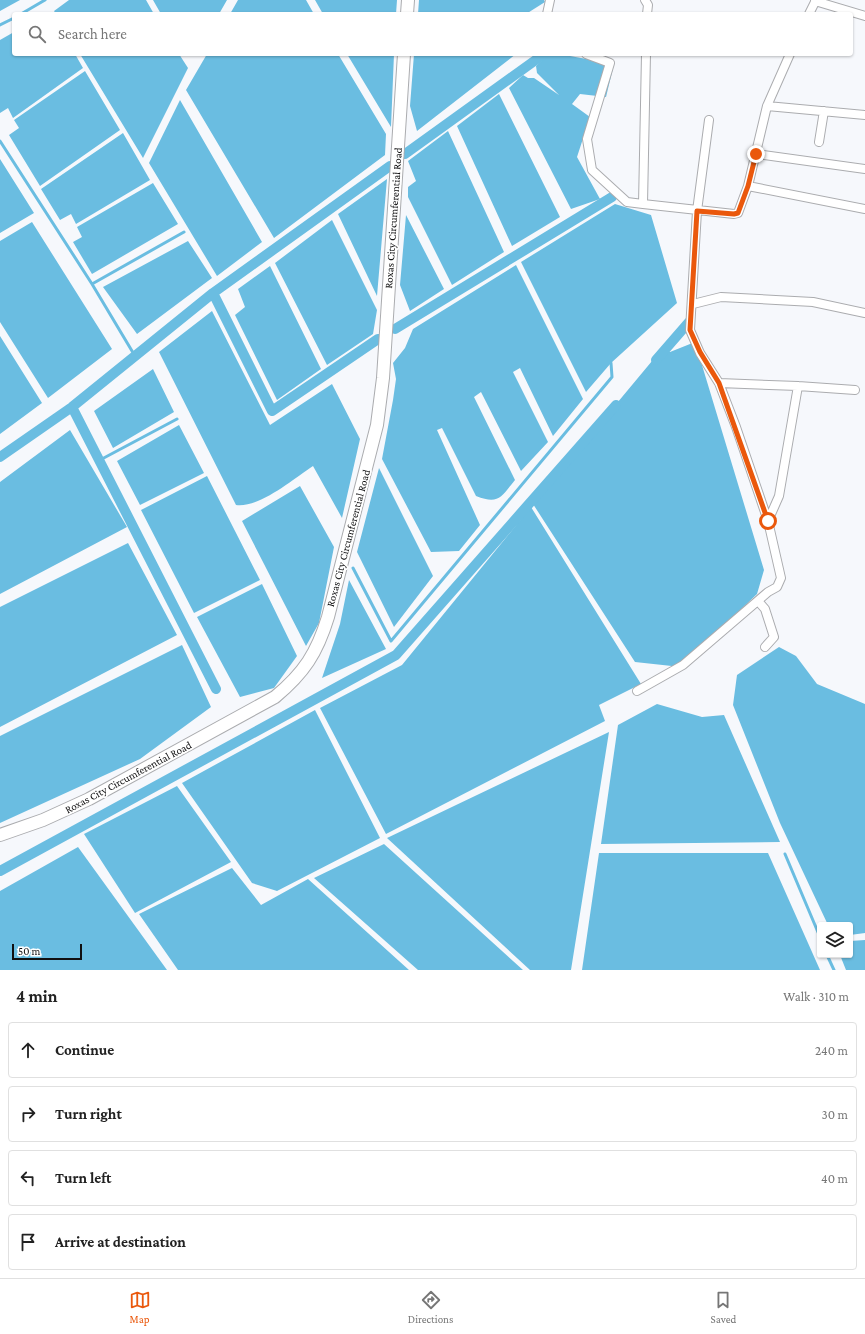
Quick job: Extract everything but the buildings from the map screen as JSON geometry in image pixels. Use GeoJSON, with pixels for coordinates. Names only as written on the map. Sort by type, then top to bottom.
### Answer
{"type":"FeatureCollection","features":[{"type":"Feature","properties":{"kind":"main road"},"geometry":{"type":"LineString","coordinates":[[407,12],[408,0]]}},
{"type":"Feature","properties":{"kind":"main road","name":"Roxas City Circumferential Road"},"geometry":{"type":"LineString","coordinates":[[0,835],[43,820],[89,799],[270,700],[297,678],[306,668],[317,647],[328,617],[371,451],[380,406],[404,56]]}},
{"type":"Feature","properties":{"kind":"street"},"geometry":{"type":"LineString","coordinates":[[548,12],[550,0]]}},
{"type":"Feature","properties":{"kind":"street"},"geometry":{"type":"LineString","coordinates":[[645,0],[648,5],[647,12]]}},
{"type":"Feature","properties":{"kind":"street"},"geometry":{"type":"LineString","coordinates":[[810,12],[815,1],[852,12]]}},
{"type":"Feature","properties":{"kind":"street"},"geometry":{"type":"LineString","coordinates":[[853,12],[865,16]]}},
{"type":"Feature","properties":{"kind":"street"},"geometry":{"type":"LineString","coordinates":[[591,56],[610,63],[587,139],[592,170],[627,202],[734,214],[738,213],[748,186],[767,106],[789,56]]}},
{"type":"Feature","properties":{"kind":"street"},"geometry":{"type":"LineString","coordinates":[[643,204],[646,56]]}},
{"type":"Feature","properties":{"kind":"street"},"geometry":{"type":"LineString","coordinates":[[767,106],[824,110],[865,115]]}},
{"type":"Feature","properties":{"kind":"street"},"geometry":{"type":"LineString","coordinates":[[819,142],[824,110]]}},
{"type":"Feature","properties":{"kind":"street"},"geometry":{"type":"LineString","coordinates":[[637,691],[683,665],[758,601],[777,587],[781,578],[768,521],[719,383],[700,352],[690,330],[693,304],[697,211],[709,120]]}},
{"type":"Feature","properties":{"kind":"street"},"geometry":{"type":"LineString","coordinates":[[756,154],[865,169]]}},
{"type":"Feature","properties":{"kind":"street"},"geometry":{"type":"LineString","coordinates":[[748,186],[865,209]]}},
{"type":"Feature","properties":{"kind":"street"},"geometry":{"type":"LineString","coordinates":[[693,304],[721,297],[729,297],[813,302],[865,313]]}},
{"type":"Feature","properties":{"kind":"street"},"geometry":{"type":"LineString","coordinates":[[719,383],[855,390]]}},
{"type":"Feature","properties":{"kind":"street"},"geometry":{"type":"LineString","coordinates":[[768,521],[779,496],[798,386]]}},
{"type":"Feature","properties":{"kind":"street"},"geometry":{"type":"LineString","coordinates":[[758,601],[765,609],[774,638],[765,647]]}},
{"type":"Feature","properties":{"kind":"water"},"geometry":{"type":"Polygon","coordinates":[[[0,0],[20,0],[0,11],[0,0]]]}},
{"type":"Feature","properties":{"kind":"water"},"geometry":{"type":"Polygon","coordinates":[[[69,0],[146,0],[153,12],[55,12],[69,0]]]}},
{"type":"Feature","properties":{"kind":"water"},"geometry":{"type":"Polygon","coordinates":[[[153,0],[227,0],[220,12],[160,12],[153,0]]]}},
{"type":"Feature","properties":{"kind":"water"},"geometry":{"type":"Polygon","coordinates":[[[238,0],[306,0],[313,12],[231,12],[238,0]]]}},
{"type":"Feature","properties":{"kind":"water"},"geometry":{"type":"Polygon","coordinates":[[[315,0],[397,0],[396,12],[322,12],[315,0]]]}},
{"type":"Feature","properties":{"kind":"water"},"geometry":{"type":"Polygon","coordinates":[[[419,0],[544,0],[545,2],[529,12],[418,12],[419,0]]]}},
{"type":"Feature","properties":{"kind":"water"},"geometry":{"type":"Polygon","coordinates":[[[12,33],[12,56],[76,56],[83,68],[13,118],[8,108],[0,113],[0,40],[12,33]]]}},
{"type":"Feature","properties":{"kind":"water"},"geometry":{"type":"Polygon","coordinates":[[[81,56],[180,56],[188,68],[143,158],[81,56]]]}},
{"type":"Feature","properties":{"kind":"water"},"geometry":{"type":"Polygon","coordinates":[[[206,56],[339,56],[386,134],[385,155],[274,238],[186,90],[206,56]]]}},
{"type":"Feature","properties":{"kind":"water"},"geometry":{"type":"Polygon","coordinates":[[[348,56],[394,56],[391,127],[348,56]]]}},
{"type":"Feature","properties":{"kind":"water"},"geometry":{"type":"Polygon","coordinates":[[[414,56],[513,56],[417,131],[410,106],[414,56]]]}},
{"type":"Feature","properties":{"kind":"water"},"geometry":{"type":"Polygon","coordinates":[[[547,56],[570,56],[614,64],[606,97],[580,94],[572,104],[590,117],[577,157],[600,199],[571,209],[509,88],[523,75],[528,78],[534,78],[559,95],[537,73],[536,66],[547,56]]]}},
{"type":"Feature","properties":{"kind":"water"},"geometry":{"type":"Polygon","coordinates":[[[85,71],[120,130],[40,186],[9,135],[19,128],[14,120],[85,71]]]}},
{"type":"Feature","properties":{"kind":"water"},"geometry":{"type":"Polygon","coordinates":[[[499,94],[560,217],[512,246],[457,126],[499,94]]]}},
{"type":"Feature","properties":{"kind":"water"},"geometry":{"type":"Polygon","coordinates":[[[180,100],[262,242],[217,276],[149,163],[180,100]]]}},
{"type":"Feature","properties":{"kind":"water"},"geometry":{"type":"Polygon","coordinates":[[[448,131],[504,252],[452,285],[408,197],[408,187],[416,181],[408,161],[448,131]]]}},
{"type":"Feature","properties":{"kind":"water"},"geometry":{"type":"Polygon","coordinates":[[[123,133],[150,180],[76,224],[71,214],[60,220],[41,189],[123,133]]]}},
{"type":"Feature","properties":{"kind":"water"},"geometry":{"type":"Polygon","coordinates":[[[0,159],[34,213],[0,233],[0,159]]]}},
{"type":"Feature","properties":{"kind":"water"},"geometry":{"type":"Polygon","coordinates":[[[387,179],[377,296],[338,214],[387,179]]]}},
{"type":"Feature","properties":{"kind":"water"},"geometry":{"type":"Polygon","coordinates":[[[153,183],[178,224],[92,274],[73,242],[82,237],[77,227],[153,183]]]}},
{"type":"Feature","properties":{"kind":"water"},"geometry":{"type":"Polygon","coordinates":[[[615,204],[651,215],[677,303],[611,363],[586,392],[521,262],[615,204]]]}},
{"type":"Feature","properties":{"kind":"water"},"geometry":{"type":"Polygon","coordinates":[[[406,215],[444,289],[410,311],[400,285],[406,215]]]}},
{"type":"Feature","properties":{"kind":"water"},"geometry":{"type":"Polygon","coordinates":[[[332,220],[377,310],[373,334],[327,365],[275,263],[332,220]]]}},
{"type":"Feature","properties":{"kind":"water"},"geometry":{"type":"Polygon","coordinates":[[[32,222],[112,349],[48,398],[0,322],[0,241],[32,222]]]}},
{"type":"Feature","properties":{"kind":"water"},"geometry":{"type":"Polygon","coordinates":[[[188,241],[212,278],[137,334],[103,287],[188,241]]]}},
{"type":"Feature","properties":{"kind":"water"},"geometry":{"type":"Polygon","coordinates":[[[516,265],[583,399],[553,436],[520,368],[513,372],[548,442],[521,471],[481,392],[474,397],[515,480],[503,495],[495,499],[490,500],[476,496],[442,428],[437,430],[480,525],[459,551],[431,552],[382,459],[396,379],[393,363],[405,348],[413,329],[516,265]]]}},
{"type":"Feature","properties":{"kind":"water"},"geometry":{"type":"Polygon","coordinates":[[[270,266],[321,369],[277,400],[235,315],[245,307],[238,289],[270,266]]]}},
{"type":"Feature","properties":{"kind":"water"},"geometry":{"type":"Polygon","coordinates":[[[212,311],[270,425],[332,384],[360,439],[342,518],[313,466],[276,492],[255,502],[245,505],[236,505],[159,352],[212,311]]]}},
{"type":"Feature","properties":{"kind":"water"},"geometry":{"type":"Polygon","coordinates":[[[0,336],[42,403],[0,434],[0,336]]]}},
{"type":"Feature","properties":{"kind":"water"},"geometry":{"type":"Polygon","coordinates":[[[695,342],[764,570],[757,594],[681,667],[635,662],[533,504],[662,349],[670,352],[695,342]]]}},
{"type":"Feature","properties":{"kind":"water"},"geometry":{"type":"Polygon","coordinates":[[[153,369],[174,412],[113,448],[94,411],[153,369]]]}},
{"type":"Feature","properties":{"kind":"water"},"geometry":{"type":"Polygon","coordinates":[[[179,425],[204,473],[140,505],[117,461],[179,425]]]}},
{"type":"Feature","properties":{"kind":"water"},"geometry":{"type":"Polygon","coordinates":[[[70,430],[127,527],[0,594],[0,482],[70,430]]]}},
{"type":"Feature","properties":{"kind":"water"},"geometry":{"type":"Polygon","coordinates":[[[379,468],[433,576],[394,627],[357,552],[379,468]]]}},
{"type":"Feature","properties":{"kind":"water"},"geometry":{"type":"Polygon","coordinates":[[[207,476],[260,580],[194,613],[141,510],[207,476]]]}},
{"type":"Feature","properties":{"kind":"water"},"geometry":{"type":"Polygon","coordinates":[[[300,486],[334,547],[319,623],[306,646],[242,521],[300,486]]]}},
{"type":"Feature","properties":{"kind":"water"},"geometry":{"type":"Polygon","coordinates":[[[531,507],[641,684],[599,705],[605,721],[386,834],[320,708],[402,665],[531,507]]]}},
{"type":"Feature","properties":{"kind":"water"},"geometry":{"type":"Polygon","coordinates":[[[128,543],[177,635],[0,727],[0,607],[128,543]]]}},
{"type":"Feature","properties":{"kind":"water"},"geometry":{"type":"Polygon","coordinates":[[[349,580],[386,649],[322,678],[340,624],[349,580]]]}},
{"type":"Feature","properties":{"kind":"water"},"geometry":{"type":"Polygon","coordinates":[[[262,584],[297,656],[274,688],[240,697],[197,617],[262,584]]]}},
{"type":"Feature","properties":{"kind":"water"},"geometry":{"type":"Polygon","coordinates":[[[182,645],[211,707],[140,759],[0,823],[0,736],[182,645]]]}},
{"type":"Feature","properties":{"kind":"water"},"geometry":{"type":"Polygon","coordinates":[[[779,647],[796,656],[817,684],[865,704],[865,933],[853,935],[853,922],[827,922],[780,823],[733,705],[737,675],[779,647]]]}},
{"type":"Feature","properties":{"kind":"water"},"geometry":{"type":"Polygon","coordinates":[[[657,704],[702,717],[724,715],[780,842],[601,844],[618,725],[657,704]]]}},
{"type":"Feature","properties":{"kind":"water"},"geometry":{"type":"Polygon","coordinates":[[[315,710],[380,838],[277,891],[252,883],[182,783],[315,710]]]}},
{"type":"Feature","properties":{"kind":"water"},"geometry":{"type":"Polygon","coordinates":[[[609,732],[571,970],[530,970],[387,838],[609,732]]]}},
{"type":"Feature","properties":{"kind":"water"},"geometry":{"type":"Polygon","coordinates":[[[177,786],[231,862],[135,913],[84,834],[177,786]]]}},
{"type":"Feature","properties":{"kind":"water"},"geometry":{"type":"Polygon","coordinates":[[[384,844],[523,970],[418,970],[314,878],[384,844]]]}},
{"type":"Feature","properties":{"kind":"water"},"geometry":{"type":"Polygon","coordinates":[[[78,847],[167,970],[0,970],[0,891],[78,847]]]}},
{"type":"Feature","properties":{"kind":"water"},"geometry":{"type":"Polygon","coordinates":[[[599,853],[768,853],[820,970],[582,970],[599,853]]]}},
{"type":"Feature","properties":{"kind":"water"},"geometry":{"type":"Polygon","coordinates":[[[232,868],[261,905],[308,879],[409,970],[178,970],[139,914],[232,868]]]}},
{"type":"Feature","properties":{"kind":"water"},"geometry":{"type":"Polygon","coordinates":[[[865,940],[865,970],[846,970],[841,958],[853,958],[853,941],[865,940]]]}},
{"type":"Feature","properties":{"kind":"waterway"},"geometry":{"type":"LineString","coordinates":[[24,12],[45,0]]}},
{"type":"Feature","properties":{"kind":"waterway"},"geometry":{"type":"LineString","coordinates":[[0,25],[12,19]]}},
{"type":"Feature","properties":{"kind":"waterway"},"geometry":{"type":"LineString","coordinates":[[405,154],[541,56]]}},
{"type":"Feature","properties":{"kind":"waterway"},"geometry":{"type":"LineString","coordinates":[[0,141],[92,284],[135,356]]}},
{"type":"Feature","properties":{"kind":"waterway"},"geometry":{"type":"LineString","coordinates":[[0,457],[72,407],[213,293],[390,166]]}},
{"type":"Feature","properties":{"kind":"waterway"},"geometry":{"type":"LineString","coordinates":[[395,329],[612,197]]}},
{"type":"Feature","properties":{"kind":"waterway"},"geometry":{"type":"LineString","coordinates":[[92,284],[184,232]]}},
{"type":"Feature","properties":{"kind":"waterway"},"geometry":{"type":"LineString","coordinates":[[213,293],[272,411],[378,339]]}},
{"type":"Feature","properties":{"kind":"waterway"},"geometry":{"type":"LineString","coordinates":[[656,360],[689,322]]}},
{"type":"Feature","properties":{"kind":"waterway"},"geometry":{"type":"LineString","coordinates":[[353,568],[391,641],[612,377],[611,363]]}},
{"type":"Feature","properties":{"kind":"waterway"},"geometry":{"type":"LineString","coordinates":[[0,871],[396,655],[616,405]]}},
{"type":"Feature","properties":{"kind":"waterway"},"geometry":{"type":"LineString","coordinates":[[72,407],[216,689]]}},
{"type":"Feature","properties":{"kind":"waterway"},"geometry":{"type":"LineString","coordinates":[[100,460],[177,419]]}},
{"type":"Feature","properties":{"kind":"waterway"},"geometry":{"type":"LineString","coordinates":[[785,854],[817,930]]}},
{"type":"Feature","properties":{"kind":"waterway"},"geometry":{"type":"LineString","coordinates":[[828,958],[834,970]]}},
{"type":"Feature","properties":{"kind":"route"},"geometry":{"type":"LineString","coordinates":[[756,154],[748,186],[738,213],[697,211],[693,304],[690,330],[700,352],[719,383],[736,427],[768,521]]}}]}
